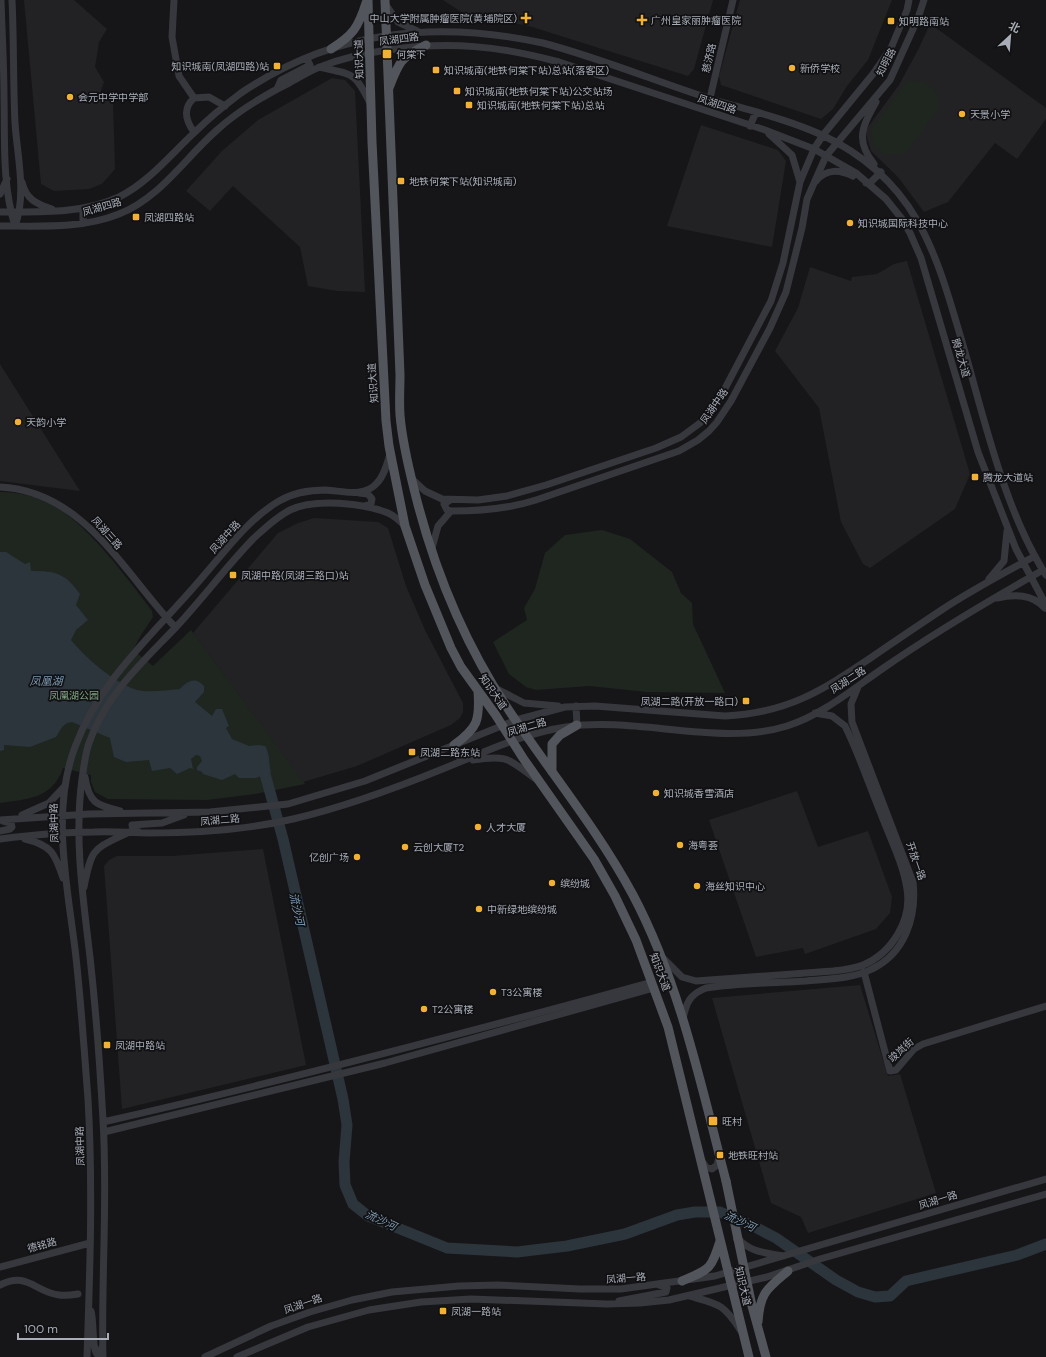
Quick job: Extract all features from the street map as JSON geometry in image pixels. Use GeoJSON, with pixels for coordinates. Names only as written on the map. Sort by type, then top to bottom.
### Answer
{"type":"FeatureCollection","features":[{"type":"Feature","properties":{"kind":"main road","name":"知识大道"},"geometry":{"type":"LineString","coordinates":[[367,0],[383,368],[390,454],[405,526],[425,586],[461,667],[594,859],[615,896],[636,940],[668,1027],[707,1180],[742,1333],[750,1357]]}},
{"type":"Feature","properties":{"kind":"main road"},"geometry":{"type":"LineString","coordinates":[[331,49],[353,33],[359,22],[367,0]]}},
{"type":"Feature","properties":{"kind":"main road","name":"知识大道"},"geometry":{"type":"LineString","coordinates":[[385,2],[387,91],[400,375],[400,416],[411,478],[431,551],[452,604],[468,638],[516,720],[552,774],[603,843],[634,896],[660,955],[683,1019],[726,1181],[747,1282],[766,1357]]}},
{"type":"Feature","properties":{"kind":"main road"},"geometry":{"type":"LineString","coordinates":[[387,91],[400,63],[405,57],[426,45]]}},
{"type":"Feature","properties":{"kind":"main road"},"geometry":{"type":"LineString","coordinates":[[372,110],[389,113]]}},
{"type":"Feature","properties":{"kind":"main road"},"geometry":{"type":"LineString","coordinates":[[454,745],[468,735],[478,721],[478,691]]}},
{"type":"Feature","properties":{"kind":"main road"},"geometry":{"type":"LineString","coordinates":[[552,774],[552,744],[560,735],[577,725]]}},
{"type":"Feature","properties":{"kind":"main road"},"geometry":{"type":"LineString","coordinates":[[682,1281],[712,1266],[720,1238]]}},
{"type":"Feature","properties":{"kind":"main road"},"geometry":{"type":"LineString","coordinates":[[757,1325],[761,1301],[765,1290],[788,1271]]}},
{"type":"Feature","properties":{"kind":"street"},"geometry":{"type":"LineString","coordinates":[[1,0],[4,133],[11,212],[15,226]]}},
{"type":"Feature","properties":{"kind":"street"},"geometry":{"type":"LineString","coordinates":[[12,0],[20,212],[15,226]]}},
{"type":"Feature","properties":{"kind":"street"},"geometry":{"type":"LineString","coordinates":[[174,0],[172,37],[179,76],[194,98]]}},
{"type":"Feature","properties":{"kind":"street","name":"慈济路"},"geometry":{"type":"LineString","coordinates":[[710,98],[733,0]]}},
{"type":"Feature","properties":{"kind":"street","name":"知明路"},"geometry":{"type":"LineString","coordinates":[[822,135],[873,74],[891,48],[907,10],[909,0]]}},
{"type":"Feature","properties":{"kind":"street","name":"知明路"},"geometry":{"type":"LineString","coordinates":[[836,143],[890,80],[924,0]]}},
{"type":"Feature","properties":{"kind":"street"},"geometry":{"type":"LineString","coordinates":[[385,2],[392,16],[405,26],[416,31],[429,32]]}},
{"type":"Feature","properties":{"kind":"street"},"geometry":{"type":"LineString","coordinates":[[447,30],[447,44]]}},
{"type":"Feature","properties":{"kind":"street","name":"凤湖四路"},"geometry":{"type":"LineString","coordinates":[[0,212],[58,211],[83,208],[107,202],[132,189],[153,173],[194,132],[225,106],[255,85],[307,59],[331,49],[369,38],[386,35],[447,30],[502,35],[543,43],[822,135]]}},
{"type":"Feature","properties":{"kind":"street","name":"凤湖四路"},"geometry":{"type":"LineString","coordinates":[[0,226],[84,223],[119,214],[142,202],[166,182],[201,144],[231,118],[277,89],[319,67],[369,52],[426,45],[447,44],[492,47],[530,54],[559,62],[765,130],[814,149]]}},
{"type":"Feature","properties":{"kind":"street"},"geometry":{"type":"LineString","coordinates":[[277,89],[280,80],[310,65],[307,59]]}},
{"type":"Feature","properties":{"kind":"street"},"geometry":{"type":"LineString","coordinates":[[319,67],[343,72],[356,78],[362,84],[372,110]]}},
{"type":"Feature","properties":{"kind":"street"},"geometry":{"type":"LineString","coordinates":[[807,198],[819,177],[832,171],[846,173],[869,184],[881,172],[867,155],[863,146],[862,135],[863,126],[884,86]]}},
{"type":"Feature","properties":{"kind":"street"},"geometry":{"type":"LineString","coordinates":[[194,132],[188,123],[186,112],[190,102],[194,98],[209,97],[225,106]]}},
{"type":"Feature","properties":{"kind":"street"},"geometry":{"type":"LineString","coordinates":[[4,98],[11,149],[14,148],[16,136]]}},
{"type":"Feature","properties":{"kind":"street"},"geometry":{"type":"LineString","coordinates":[[750,126],[756,112]]}},
{"type":"Feature","properties":{"kind":"street"},"geometry":{"type":"LineString","coordinates":[[765,130],[792,155],[800,182]]}},
{"type":"Feature","properties":{"kind":"street","name":"腾龙大道"},"geometry":{"type":"LineString","coordinates":[[822,135],[881,172],[916,218],[934,253],[1012,506],[1044,572]]}},
{"type":"Feature","properties":{"kind":"street","name":"凤湖中路"},"geometry":{"type":"LineString","coordinates":[[411,478],[430,494],[450,500],[493,498],[534,488],[670,442],[681,437],[700,423],[721,396],[771,301],[784,262],[800,182],[814,149],[822,135]]}},
{"type":"Feature","properties":{"kind":"street","name":"凤湖中路"},"geometry":{"type":"LineString","coordinates":[[451,511],[490,510],[530,502],[679,451],[698,440],[709,431],[718,422],[731,401],[781,303],[791,277],[807,198],[826,156],[836,143]]}},
{"type":"Feature","properties":{"kind":"street","name":"腾龙大道"},"geometry":{"type":"LineString","coordinates":[[814,149],[856,173],[886,199],[902,219],[921,258],[978,452],[1000,512],[1022,563],[1046,605]]}},
{"type":"Feature","properties":{"kind":"street"},"geometry":{"type":"LineString","coordinates":[[19,170],[24,189],[30,199],[35,203],[58,211]]}},
{"type":"Feature","properties":{"kind":"street"},"geometry":{"type":"LineString","coordinates":[[0,194],[8,177]]}},
{"type":"Feature","properties":{"kind":"street"},"geometry":{"type":"LineString","coordinates":[[794,207],[805,209]]}},
{"type":"Feature","properties":{"kind":"street"},"geometry":{"type":"LineString","coordinates":[[83,208],[84,223]]}},
{"type":"Feature","properties":{"kind":"street"},"geometry":{"type":"LineString","coordinates":[[359,493],[378,483],[384,473],[390,454]]}},
{"type":"Feature","properties":{"kind":"street","name":"凤湖三路"},"geometry":{"type":"LineString","coordinates":[[0,488],[36,493],[61,505],[76,515],[100,539],[176,627]]}},
{"type":"Feature","properties":{"kind":"street","name":"凤湖中路"},"geometry":{"type":"LineString","coordinates":[[88,1357],[91,1186],[88,1097],[81,1007],[68,901],[63,815],[63,800],[68,769],[77,740],[91,712],[116,674],[134,652],[167,618],[254,520],[272,505],[290,495],[302,492],[326,490],[359,493]]}},
{"type":"Feature","properties":{"kind":"street"},"geometry":{"type":"LineString","coordinates":[[359,493],[368,494],[372,499],[371,504],[364,506]]}},
{"type":"Feature","properties":{"kind":"street"},"geometry":{"type":"LineString","coordinates":[[431,551],[438,526],[451,511],[447,510],[444,504],[450,500]]}},
{"type":"Feature","properties":{"kind":"street"},"geometry":{"type":"LineString","coordinates":[[103,1357],[105,1246],[104,1122],[96,1015],[83,897],[78,833],[78,814],[84,766],[89,744],[100,718],[114,694],[142,660],[176,627],[250,543],[281,515],[292,509],[308,504],[322,502],[364,506],[389,513],[405,526]]}},
{"type":"Feature","properties":{"kind":"street"},"geometry":{"type":"LineString","coordinates":[[1000,512],[1012,506]]}},
{"type":"Feature","properties":{"kind":"street"},"geometry":{"type":"LineString","coordinates":[[982,585],[995,574],[1004,561],[1007,529]]}},
{"type":"Feature","properties":{"kind":"street","name":"凤湖二路"},"geometry":{"type":"LineString","coordinates":[[0,820],[10,818],[78,814],[190,813],[288,804],[365,781],[502,725],[564,707],[595,706],[725,716],[740,716],[779,708],[817,693],[982,585],[1035,556]]}},
{"type":"Feature","properties":{"kind":"street","name":"凤湖二路"},"geometry":{"type":"LineString","coordinates":[[0,839],[78,833],[131,831],[145,833],[213,831],[261,825],[292,819],[371,797],[527,736],[577,725],[632,726],[737,732],[770,730],[787,726],[815,713],[858,687],[892,663],[991,600],[1030,577],[1044,572]]}},
{"type":"Feature","properties":{"kind":"street"},"geometry":{"type":"LineString","coordinates":[[991,600],[1011,595],[1020,596],[1036,601],[1046,610]]}},
{"type":"Feature","properties":{"kind":"street","name":"开放一路"},"geometry":{"type":"LineString","coordinates":[[683,1019],[690,998],[699,990],[706,988],[830,979],[864,972],[872,970],[885,961],[900,945],[912,921],[915,895],[913,882],[852,722],[851,704],[858,687]]}},
{"type":"Feature","properties":{"kind":"street"},"geometry":{"type":"LineString","coordinates":[[497,689],[524,703],[564,707]]}},
{"type":"Feature","properties":{"kind":"street"},"geometry":{"type":"LineString","coordinates":[[576,706],[577,725]]}},
{"type":"Feature","properties":{"kind":"street","name":"开放一路"},"geometry":{"type":"LineString","coordinates":[[660,955],[671,969],[682,977],[696,981],[833,971],[851,969],[875,959],[884,952],[899,932],[904,920],[907,899],[901,866],[846,726],[832,716],[815,713]]}},
{"type":"Feature","properties":{"kind":"street"},"geometry":{"type":"LineString","coordinates":[[454,745],[461,762],[489,757],[503,758],[512,761],[544,786]]}},
{"type":"Feature","properties":{"kind":"street"},"geometry":{"type":"LineString","coordinates":[[84,766],[86,788],[91,799],[100,805],[130,814]]}},
{"type":"Feature","properties":{"kind":"street"},"geometry":{"type":"LineString","coordinates":[[10,818],[32,812],[49,803],[63,789],[68,769]]}},
{"type":"Feature","properties":{"kind":"street"},"geometry":{"type":"LineString","coordinates":[[145,833],[135,831],[132,825],[162,823],[190,813]]}},
{"type":"Feature","properties":{"kind":"street"},"geometry":{"type":"LineString","coordinates":[[0,820],[11,823],[12,827],[10,829],[0,831]]}},
{"type":"Feature","properties":{"kind":"street"},"geometry":{"type":"LineString","coordinates":[[83,897],[89,861],[92,855],[104,844],[131,831]]}},
{"type":"Feature","properties":{"kind":"street"},"geometry":{"type":"LineString","coordinates":[[17,837],[37,842],[49,848],[57,860],[67,889]]}},
{"type":"Feature","properties":{"kind":"street"},"geometry":{"type":"LineString","coordinates":[[68,901],[83,897]]}},
{"type":"Feature","properties":{"kind":"street","name":"竣岚街"},"geometry":{"type":"LineString","coordinates":[[864,972],[890,1071],[896,1070],[914,1049],[923,1044],[1046,1006]]}},
{"type":"Feature","properties":{"kind":"street"},"geometry":{"type":"LineString","coordinates":[[104,1122],[358,1066],[653,985]]}},
{"type":"Feature","properties":{"kind":"street"},"geometry":{"type":"LineString","coordinates":[[104,1132],[315,1076]]}},
{"type":"Feature","properties":{"kind":"street"},"geometry":{"type":"LineString","coordinates":[[702,1161],[706,1167],[712,1169],[717,1165],[719,1158]]}},
{"type":"Feature","properties":{"kind":"street","name":"凤湖一路"},"geometry":{"type":"LineString","coordinates":[[205,1357],[272,1326],[310,1312],[352,1300],[392,1292],[459,1286],[498,1285],[599,1290],[659,1285],[682,1281],[728,1272],[774,1260],[813,1247],[1046,1179]]}},
{"type":"Feature","properties":{"kind":"street"},"geometry":{"type":"LineString","coordinates":[[1027,1200],[1046,1189]]}},
{"type":"Feature","properties":{"kind":"street"},"geometry":{"type":"LineString","coordinates":[[237,1357],[308,1327],[344,1316],[392,1306],[471,1299],[607,1304],[659,1301],[747,1282],[788,1271],[820,1260],[1046,1194]]}},
{"type":"Feature","properties":{"kind":"street"},"geometry":{"type":"LineString","coordinates":[[738,1238],[750,1249],[785,1256]]}},
{"type":"Feature","properties":{"kind":"street","name":"德铭路"},"geometry":{"type":"LineString","coordinates":[[0,1267],[90,1243]]}},
{"type":"Feature","properties":{"kind":"street"},"geometry":{"type":"LineString","coordinates":[[0,1285],[15,1279],[23,1280],[58,1295],[78,1294]]}},
{"type":"Feature","properties":{"kind":"street"},"geometry":{"type":"LineString","coordinates":[[607,1304],[634,1297],[666,1292],[667,1288],[659,1285]]}},
{"type":"Feature","properties":{"kind":"street"},"geometry":{"type":"LineString","coordinates":[[687,1295],[710,1301],[723,1307],[742,1333]]}},
{"type":"Feature","properties":{"kind":"street"},"geometry":{"type":"LineString","coordinates":[[89,1305],[94,1321],[94,1349],[97,1354],[100,1353],[103,1344]]}},
{"type":"Feature","properties":{"kind":"street"},"geometry":{"type":"LineString","coordinates":[[103,1344],[108,1357]]}},
{"type":"Feature","properties":{"kind":"street"},"geometry":{"type":"LineString","coordinates":[[210,1357],[217,1351]]}},
{"type":"Feature","properties":{"kind":"shaded area","name":"会元中学中学部"},"geometry":{"type":"Polygon","coordinates":[[[24,0],[74,0],[107,29],[99,42],[95,67],[104,82],[100,93],[113,102],[115,169],[102,184],[89,189],[54,191],[41,184],[24,0]]]}},
{"type":"Feature","properties":{"kind":"shaded area","name":"广州皇家丽肿瘤医院"},"geometry":{"type":"Polygon","coordinates":[[[443,0],[713,0],[694,69],[688,76],[529,26],[498,20],[485,21],[466,15],[443,0]]]}},
{"type":"Feature","properties":{"kind":"shaded area","name":"新侨学校"},"geometry":{"type":"Polygon","coordinates":[[[740,0],[892,0],[868,60],[847,86],[833,109],[821,119],[721,85],[719,76],[740,0]]]}},
{"type":"Feature","properties":{"kind":"shaded area","name":"天景小学"},"geometry":{"type":"Polygon","coordinates":[[[932,25],[1046,108],[1046,119],[1017,159],[995,143],[948,202],[924,212],[898,177],[871,151],[865,131],[899,85],[929,26],[932,25]]]}},
{"type":"Feature","properties":{"kind":"shaded area"},"geometry":{"type":"Polygon","coordinates":[[[332,78],[345,80],[355,91],[365,292],[337,291],[308,286],[300,247],[233,186],[210,211],[186,191],[222,151],[258,120],[332,78]]]}},
{"type":"Feature","properties":{"kind":"shaded area"},"geometry":{"type":"Polygon","coordinates":[[[701,125],[778,150],[786,161],[772,247],[667,226],[701,125]]]}},
{"type":"Feature","properties":{"kind":"shaded area"},"geometry":{"type":"Polygon","coordinates":[[[907,261],[970,474],[955,509],[870,568],[863,564],[841,522],[819,408],[775,351],[798,308],[810,267],[851,281],[852,277],[877,274],[894,264],[907,261]]]}},
{"type":"Feature","properties":{"kind":"shaded area","name":"天韵小学"},"geometry":{"type":"Polygon","coordinates":[[[0,364],[80,491],[0,481],[0,364]]]}},
{"type":"Feature","properties":{"kind":"shaded area"},"geometry":{"type":"Polygon","coordinates":[[[314,518],[378,522],[388,528],[406,586],[425,630],[463,703],[463,712],[460,718],[451,725],[357,766],[303,782],[193,633],[278,533],[298,523],[314,518]]]}},
{"type":"Feature","properties":{"kind":"shaded area"},"geometry":{"type":"Polygon","coordinates":[[[797,791],[818,847],[868,831],[892,897],[890,913],[876,929],[805,954],[803,948],[756,957],[709,820],[797,791]]]}},
{"type":"Feature","properties":{"kind":"shaded area"},"geometry":{"type":"Polygon","coordinates":[[[263,849],[306,1065],[122,1109],[104,866],[109,860],[117,856],[172,856],[263,849]]]}},
{"type":"Feature","properties":{"kind":"shaded area"},"geometry":{"type":"Polygon","coordinates":[[[860,985],[888,1076],[900,1074],[936,1193],[808,1233],[801,1217],[771,1203],[712,998],[860,985]]]}},
{"type":"Feature","properties":{"kind":"green space"},"geometry":{"type":"Polygon","coordinates":[[[911,81],[924,82],[935,90],[939,103],[938,110],[906,153],[885,155],[875,144],[872,137],[872,129],[906,83],[911,81]]]}},
{"type":"Feature","properties":{"kind":"green space","name":"凤凰湖公园"},"geometry":{"type":"Polygon","coordinates":[[[0,492],[30,496],[52,504],[71,517],[96,541],[132,584],[152,611],[153,617],[133,650],[153,666],[191,630],[305,784],[255,794],[207,800],[108,799],[95,792],[91,782],[91,775],[63,768],[58,778],[46,792],[38,796],[0,803],[0,492]]]}},
{"type":"Feature","properties":{"kind":"green space"},"geometry":{"type":"Polygon","coordinates":[[[602,530],[630,539],[672,572],[681,593],[692,603],[693,624],[725,693],[647,692],[589,686],[536,690],[526,687],[509,674],[493,642],[527,620],[524,608],[535,589],[545,553],[565,535],[602,530]]]}},
{"type":"Feature","properties":{"kind":"water","name":"凤凰湖"},"geometry":{"type":"Polygon","coordinates":[[[0,552],[6,552],[25,564],[30,562],[31,571],[54,573],[64,577],[75,587],[80,594],[76,605],[88,620],[76,630],[71,640],[101,669],[128,687],[142,691],[180,689],[188,682],[194,680],[201,683],[204,686],[204,692],[195,702],[212,716],[216,709],[222,709],[229,726],[226,728],[232,739],[249,746],[265,746],[268,753],[271,772],[256,778],[239,778],[235,774],[222,780],[203,774],[197,770],[197,767],[202,761],[200,756],[196,755],[191,759],[193,769],[190,768],[177,774],[170,768],[152,771],[149,760],[126,762],[114,757],[110,738],[72,722],[67,723],[62,727],[56,737],[30,747],[4,745],[4,750],[0,751],[0,552]]]}},
{"type":"Feature","properties":{"kind":"waterway","name":"流沙河"},"geometry":{"type":"LineString","coordinates":[[256,762],[265,774],[283,839],[343,1099],[347,1125],[344,1162],[345,1185],[353,1204],[368,1216],[447,1248],[517,1252],[567,1246],[625,1234],[677,1215],[695,1212],[720,1212],[776,1238],[836,1280],[858,1292],[875,1297],[890,1296],[906,1281],[1017,1255],[1046,1244]]}},
{"type":"Feature","properties":{"kind":"place","name":"中山大学附属肿瘤医院(黄埔院区)"},"geometry":{"type":"Point","coordinates":[526,18]}},
{"type":"Feature","properties":{"kind":"place","name":"广州皇家丽肿瘤医院"},"geometry":{"type":"Point","coordinates":[642,20]}},
{"type":"Feature","properties":{"kind":"place","name":"知明路南站"},"geometry":{"type":"Point","coordinates":[891,21]}},
{"type":"Feature","properties":{"kind":"place","name":"何棠下"},"geometry":{"type":"Point","coordinates":[387,54]}},
{"type":"Feature","properties":{"kind":"place","name":"知识城南(凤湖四路)站"},"geometry":{"type":"Point","coordinates":[277,66]}},
{"type":"Feature","properties":{"kind":"place","name":"新侨学校"},"geometry":{"type":"Point","coordinates":[792,68]}},
{"type":"Feature","properties":{"kind":"place","name":"知识城南(地铁何棠下站)总站(落客区)"},"geometry":{"type":"Point","coordinates":[436,70]}},
{"type":"Feature","properties":{"kind":"place","name":"知识城南(地铁何棠下站)公交站场"},"geometry":{"type":"Point","coordinates":[457,91]}},
{"type":"Feature","properties":{"kind":"place","name":"会元中学中学部"},"geometry":{"type":"Point","coordinates":[70,97]}},
{"type":"Feature","properties":{"kind":"place","name":"知识城南(地铁何棠下站)总站"},"geometry":{"type":"Point","coordinates":[469,105]}},
{"type":"Feature","properties":{"kind":"place","name":"天景小学"},"geometry":{"type":"Point","coordinates":[962,114]}},
{"type":"Feature","properties":{"kind":"place","name":"地铁何棠下站(知识城南)"},"geometry":{"type":"Point","coordinates":[401,181]}},
{"type":"Feature","properties":{"kind":"place","name":"凤湖四路站"},"geometry":{"type":"Point","coordinates":[136,217]}},
{"type":"Feature","properties":{"kind":"place","name":"知识城国际科技中心"},"geometry":{"type":"Point","coordinates":[850,223]}},
{"type":"Feature","properties":{"kind":"place","name":"天韵小学"},"geometry":{"type":"Point","coordinates":[18,422]}},
{"type":"Feature","properties":{"kind":"place","name":"腾龙大道站"},"geometry":{"type":"Point","coordinates":[975,477]}},
{"type":"Feature","properties":{"kind":"place","name":"凤湖中路(凤湖三路口)站"},"geometry":{"type":"Point","coordinates":[233,575]}},
{"type":"Feature","properties":{"kind":"place","name":"凤湖二路(开放一路口)"},"geometry":{"type":"Point","coordinates":[746,701]}},
{"type":"Feature","properties":{"kind":"place","name":"凤湖二路东站"},"geometry":{"type":"Point","coordinates":[412,752]}},
{"type":"Feature","properties":{"kind":"place","name":"知识城香雪酒店"},"geometry":{"type":"Point","coordinates":[656,793]}},
{"type":"Feature","properties":{"kind":"place","name":"人才大厦"},"geometry":{"type":"Point","coordinates":[478,827]}},
{"type":"Feature","properties":{"kind":"place","name":"海粤荟"},"geometry":{"type":"Point","coordinates":[680,845]}},
{"type":"Feature","properties":{"kind":"place","name":"云创大厦T2"},"geometry":{"type":"Point","coordinates":[405,847]}},
{"type":"Feature","properties":{"kind":"place","name":"亿创广场"},"geometry":{"type":"Point","coordinates":[357,857]}},
{"type":"Feature","properties":{"kind":"place","name":"缤纷城"},"geometry":{"type":"Point","coordinates":[552,883]}},
{"type":"Feature","properties":{"kind":"place","name":"海丝知识中心"},"geometry":{"type":"Point","coordinates":[697,886]}},
{"type":"Feature","properties":{"kind":"place","name":"中新绿地缤纷城"},"geometry":{"type":"Point","coordinates":[479,909]}},
{"type":"Feature","properties":{"kind":"place","name":"T3公寓楼"},"geometry":{"type":"Point","coordinates":[493,992]}},
{"type":"Feature","properties":{"kind":"place","name":"T2公寓楼"},"geometry":{"type":"Point","coordinates":[424,1009]}},
{"type":"Feature","properties":{"kind":"place","name":"凤湖中路站"},"geometry":{"type":"Point","coordinates":[107,1045]}},
{"type":"Feature","properties":{"kind":"place","name":"旺村"},"geometry":{"type":"Point","coordinates":[713,1121]}},
{"type":"Feature","properties":{"kind":"place","name":"地铁旺村站"},"geometry":{"type":"Point","coordinates":[720,1155]}},
{"type":"Feature","properties":{"kind":"place","name":"凤湖一路站"},"geometry":{"type":"Point","coordinates":[443,1311]}}]}
